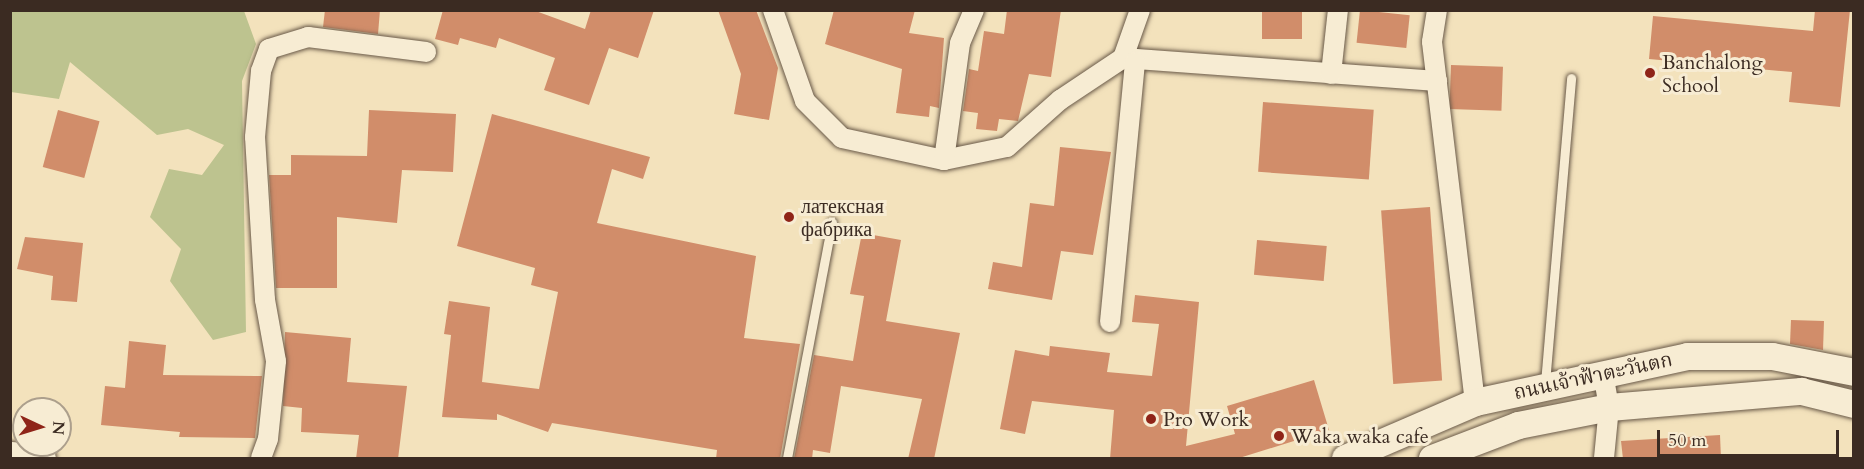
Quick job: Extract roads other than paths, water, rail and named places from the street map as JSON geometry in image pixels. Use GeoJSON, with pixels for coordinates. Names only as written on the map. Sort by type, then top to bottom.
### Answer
{"type":"FeatureCollection","features":[{"type":"Feature","properties":{"kind":"main road","name":"ถนนเจ้าฟ้าตะวันตก"},"geometry":{"type":"LineString","coordinates":[[1345,459],[1475,402],[1545,383],[1687,356],[1772,356],[1854,372]]}},
{"type":"Feature","properties":{"kind":"main road","name":"ถนนเจ้าฟ้าตะวันตก"},"geometry":{"type":"LineString","coordinates":[[1432,459],[1518,425],[1608,407],[1801,391],[1854,404]]}},
{"type":"Feature","properties":{"kind":"main road"},"geometry":{"type":"LineString","coordinates":[[10,455],[42,459]]}},
{"type":"Feature","properties":{"kind":"street"},"geometry":{"type":"LineString","coordinates":[[944,160],[960,43],[974,10]]}},
{"type":"Feature","properties":{"kind":"street"},"geometry":{"type":"LineString","coordinates":[[1110,322],[1129,60],[1140,10]]}},
{"type":"Feature","properties":{"kind":"street"},"geometry":{"type":"LineString","coordinates":[[1330,74],[1338,10]]}},
{"type":"Feature","properties":{"kind":"street"},"geometry":{"type":"LineString","coordinates":[[1437,10],[1432,42],[1475,402]]}},
{"type":"Feature","properties":{"kind":"street"},"geometry":{"type":"LineString","coordinates":[[775,12],[805,101],[842,138],[944,160],[1007,147],[1060,100],[1129,60],[1437,81]]}},
{"type":"Feature","properties":{"kind":"street"},"geometry":{"type":"LineString","coordinates":[[261,459],[268,439],[276,361],[265,300],[255,137],[261,71],[269,50],[308,37],[426,52]]}},
{"type":"Feature","properties":{"kind":"street"},"geometry":{"type":"LineString","coordinates":[[1603,373],[1608,407],[1604,459]]}},
{"type":"Feature","properties":{"kind":"lane"},"geometry":{"type":"LineString","coordinates":[[1545,383],[1571,78]]}},
{"type":"Feature","properties":{"kind":"lane"},"geometry":{"type":"LineString","coordinates":[[787,459],[832,222]]}},
{"type":"Feature","properties":{"kind":"place","name":"Banchalong School"},"geometry":{"type":"Point","coordinates":[1650,73]}},
{"type":"Feature","properties":{"kind":"place","name":"латексная фабрика"},"geometry":{"type":"Point","coordinates":[789,217]}},
{"type":"Feature","properties":{"kind":"place","name":"Pro Work"},"geometry":{"type":"Point","coordinates":[1151,419]}},
{"type":"Feature","properties":{"kind":"place","name":"Waka waka cafe"},"geometry":{"type":"Point","coordinates":[1279,436]}}]}
